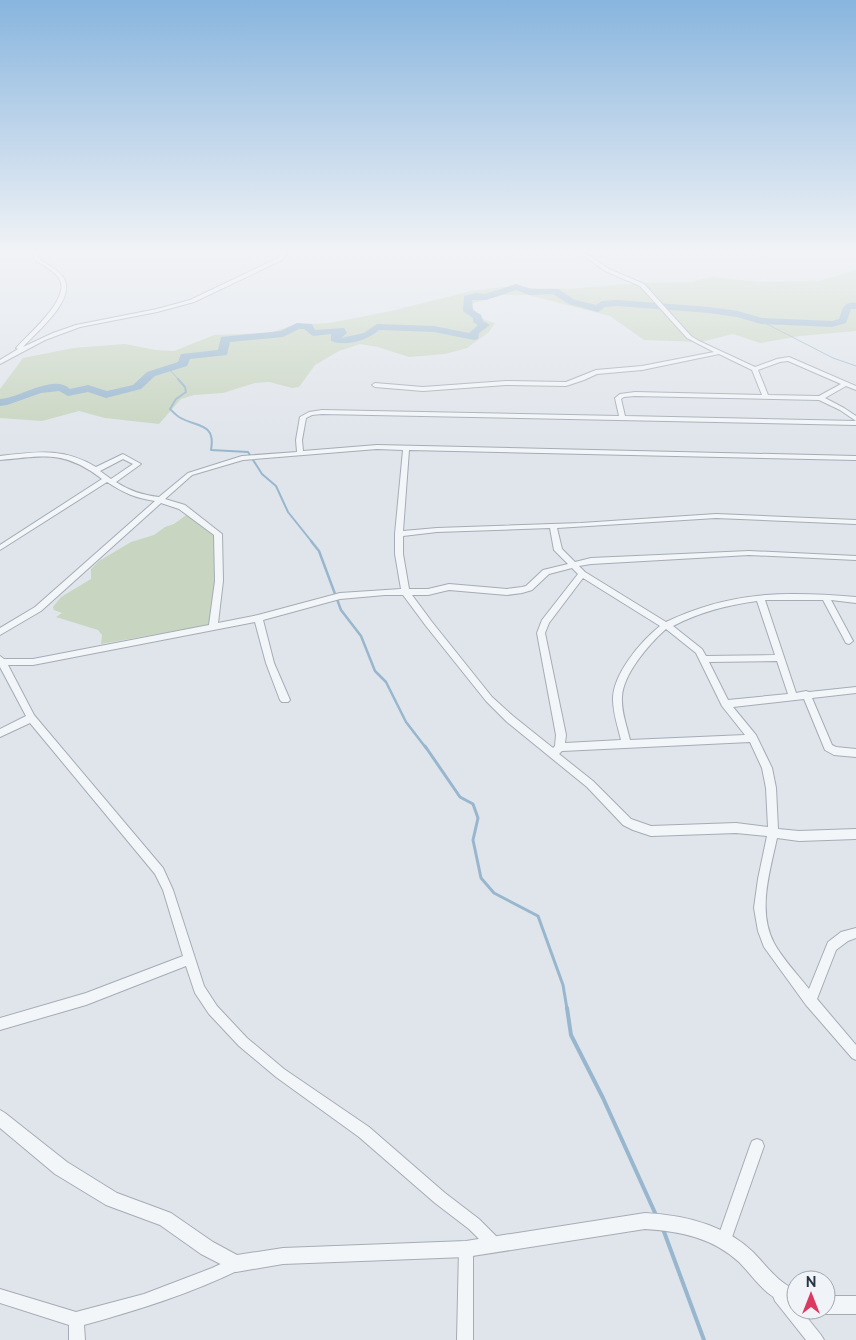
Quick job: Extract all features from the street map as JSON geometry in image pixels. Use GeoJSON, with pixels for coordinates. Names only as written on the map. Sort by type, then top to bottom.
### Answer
{"type":"FeatureCollection","features":[{"type":"Feature","properties":{"kind":"street"},"geometry":{"type":"LineString","coordinates":[[16,352],[50,315]]}},
{"type":"Feature","properties":{"kind":"street"},"geometry":{"type":"LineString","coordinates":[[0,362],[16,352],[52,335],[75,327],[134,315]]}},
{"type":"Feature","properties":{"kind":"street"},"geometry":{"type":"LineString","coordinates":[[669,315],[689,337],[717,353],[755,369],[779,360],[789,359],[856,388]]}},
{"type":"Feature","properties":{"kind":"street"},"geometry":{"type":"LineString","coordinates":[[375,385],[423,389],[506,383],[566,384],[596,372],[642,368],[717,353]]}},
{"type":"Feature","properties":{"kind":"street"},"geometry":{"type":"LineString","coordinates":[[755,369],[765,396]]}},
{"type":"Feature","properties":{"kind":"street"},"geometry":{"type":"LineString","coordinates":[[820,398],[845,384]]}},
{"type":"Feature","properties":{"kind":"street"},"geometry":{"type":"LineString","coordinates":[[622,418],[618,399],[622,395],[820,398],[842,409],[856,419]]}},
{"type":"Feature","properties":{"kind":"street"},"geometry":{"type":"LineString","coordinates":[[300,454],[299,440],[303,417],[310,412],[856,423]]}},
{"type":"Feature","properties":{"kind":"street"},"geometry":{"type":"LineString","coordinates":[[0,632],[38,608],[193,473],[250,457],[300,454],[348,448],[406,448],[856,458]]}},
{"type":"Feature","properties":{"kind":"street"},"geometry":{"type":"LineString","coordinates":[[406,448],[398,534],[405,592],[428,624],[489,699],[510,719],[557,750],[626,822],[636,828],[651,831],[736,828],[799,836],[856,834]]}},
{"type":"Feature","properties":{"kind":"street"},"geometry":{"type":"LineString","coordinates":[[0,458],[56,453],[83,462],[125,491],[182,507],[219,535],[219,581],[213,627]]}},
{"type":"Feature","properties":{"kind":"street"},"geometry":{"type":"LineString","coordinates":[[0,548],[138,464],[123,456],[96,470]]}},
{"type":"Feature","properties":{"kind":"street"},"geometry":{"type":"LineString","coordinates":[[398,534],[437,530],[553,526],[716,516],[856,522]]}},
{"type":"Feature","properties":{"kind":"street"},"geometry":{"type":"LineString","coordinates":[[553,526],[558,550],[571,565],[582,574],[666,625],[690,643],[704,659],[709,674],[725,704],[753,738],[767,768],[771,788],[773,832],[760,908],[764,931],[770,947],[810,1001],[856,1054]]}},
{"type":"Feature","properties":{"kind":"street"},"geometry":{"type":"LineString","coordinates":[[0,661],[14,663],[51,659],[258,618],[336,596],[428,592],[449,587],[507,592],[522,590],[529,588],[546,572],[571,565],[613,559],[749,553],[856,558]]}},
{"type":"Feature","properties":{"kind":"street"},"geometry":{"type":"LineString","coordinates":[[557,750],[561,735],[541,633],[545,622],[582,574]]}},
{"type":"Feature","properties":{"kind":"street"},"geometry":{"type":"LineString","coordinates":[[760,597],[792,696]]}},
{"type":"Feature","properties":{"kind":"street"},"geometry":{"type":"LineString","coordinates":[[626,744],[618,705],[618,691],[636,656],[666,625],[701,610],[760,597],[825,597],[856,600]]}},
{"type":"Feature","properties":{"kind":"street"},"geometry":{"type":"LineString","coordinates":[[825,597],[849,641]]}},
{"type":"Feature","properties":{"kind":"street"},"geometry":{"type":"LineString","coordinates":[[258,618],[270,663],[285,700]]}},
{"type":"Feature","properties":{"kind":"street"},"geometry":{"type":"LineString","coordinates":[[704,659],[780,658]]}},
{"type":"Feature","properties":{"kind":"street"},"geometry":{"type":"LineString","coordinates":[[0,661],[31,718],[160,872],[168,890],[199,989],[213,1010],[244,1042],[280,1073],[364,1132],[440,1198],[474,1224],[496,1245]]}},
{"type":"Feature","properties":{"kind":"street"},"geometry":{"type":"LineString","coordinates":[[725,704],[856,690]]}},
{"type":"Feature","properties":{"kind":"street"},"geometry":{"type":"LineString","coordinates":[[806,694],[828,747],[834,751],[856,753]]}},
{"type":"Feature","properties":{"kind":"street"},"geometry":{"type":"LineString","coordinates":[[0,733],[31,718]]}},
{"type":"Feature","properties":{"kind":"street"},"geometry":{"type":"LineString","coordinates":[[557,750],[626,744],[753,738]]}},
{"type":"Feature","properties":{"kind":"street"},"geometry":{"type":"LineString","coordinates":[[810,1001],[832,946],[845,936],[856,933]]}},
{"type":"Feature","properties":{"kind":"street"},"geometry":{"type":"LineString","coordinates":[[0,1023],[86,999],[190,959]]}},
{"type":"Feature","properties":{"kind":"street"},"geometry":{"type":"LineString","coordinates":[[0,1118],[61,1168],[112,1199],[165,1219],[207,1248],[236,1264]]}},
{"type":"Feature","properties":{"kind":"street"},"geometry":{"type":"LineString","coordinates":[[724,1240],[757,1146]]}},
{"type":"Feature","properties":{"kind":"street"},"geometry":{"type":"LineString","coordinates":[[0,1296],[76,1320],[144,1301],[236,1264],[283,1256],[466,1249],[645,1221],[664,1222],[708,1233],[724,1240],[745,1256],[816,1340]]}},
{"type":"Feature","properties":{"kind":"street"},"geometry":{"type":"LineString","coordinates":[[465,1340],[466,1249]]}},
{"type":"Feature","properties":{"kind":"street"},"geometry":{"type":"LineString","coordinates":[[775,1290],[786,1295]]}},
{"type":"Feature","properties":{"kind":"street"},"geometry":{"type":"LineString","coordinates":[[836,1305],[856,1305]]}},
{"type":"Feature","properties":{"kind":"street"},"geometry":{"type":"LineString","coordinates":[[76,1320],[77,1340]]}},
{"type":"Feature","properties":{"kind":"green space"},"geometry":{"type":"Polygon","coordinates":[[[373,315],[478,315],[495,323],[489,332],[467,348],[445,354],[409,357],[378,347],[360,344],[339,351],[315,365],[299,387],[292,388],[269,382],[255,383],[223,393],[194,395],[181,399],[159,424],[105,418],[79,411],[42,421],[0,418],[0,389],[23,358],[73,348],[125,344],[156,350],[174,351],[214,335],[270,333],[293,325],[330,323],[373,315]]]}},
{"type":"Feature","properties":{"kind":"green space"},"geometry":{"type":"Polygon","coordinates":[[[604,315],[856,315],[856,331],[800,336],[760,343],[733,334],[701,342],[644,340],[610,316],[604,315]]]}},
{"type":"Feature","properties":{"kind":"green space"},"geometry":{"type":"Polygon","coordinates":[[[189,513],[216,534],[218,562],[212,618],[208,625],[101,644],[102,635],[98,630],[56,617],[62,613],[54,610],[53,607],[61,597],[91,579],[91,569],[99,561],[131,542],[154,535],[189,513]]]}},
{"type":"Feature","properties":{"kind":"waterway"},"geometry":{"type":"LineString","coordinates":[[0,402],[3,403],[39,390],[62,387],[68,393],[88,389],[96,390],[106,395],[137,387],[151,374],[183,364],[185,356],[223,353],[225,339],[283,334],[297,326],[308,326],[309,330],[313,333],[340,330],[342,333],[335,336],[335,339],[340,341],[367,335],[377,327],[434,329],[474,337],[474,332],[485,325],[478,322],[478,317],[474,315]]}},
{"type":"Feature","properties":{"kind":"waterway"},"geometry":{"type":"LineString","coordinates":[[740,315],[761,321],[832,324],[843,321],[845,315]]}},
{"type":"Feature","properties":{"kind":"waterway"},"geometry":{"type":"LineString","coordinates":[[761,321],[833,358],[856,366]]}},
{"type":"Feature","properties":{"kind":"waterway"},"geometry":{"type":"LineString","coordinates":[[168,368],[179,380]]}},
{"type":"Feature","properties":{"kind":"waterway"},"geometry":{"type":"LineString","coordinates":[[178,379],[185,387],[186,392],[176,399],[170,409],[179,417],[208,430],[212,441],[211,450],[248,452],[262,474],[276,486],[288,512],[312,542]]}},
{"type":"Feature","properties":{"kind":"waterway"},"geometry":{"type":"LineString","coordinates":[[311,541],[319,551],[341,610],[361,636],[375,671],[386,682],[406,722],[426,748]]}},
{"type":"Feature","properties":{"kind":"waterway"},"geometry":{"type":"LineString","coordinates":[[425,746],[460,797],[473,804],[478,818],[473,840],[481,878],[494,893],[538,916],[563,985],[567,1009]]}},
{"type":"Feature","properties":{"kind":"waterway"},"geometry":{"type":"LineString","coordinates":[[567,1008],[571,1035],[603,1098],[656,1215]]}},
{"type":"Feature","properties":{"kind":"waterway"},"geometry":{"type":"LineString","coordinates":[[663,1229],[704,1340]]}}]}
